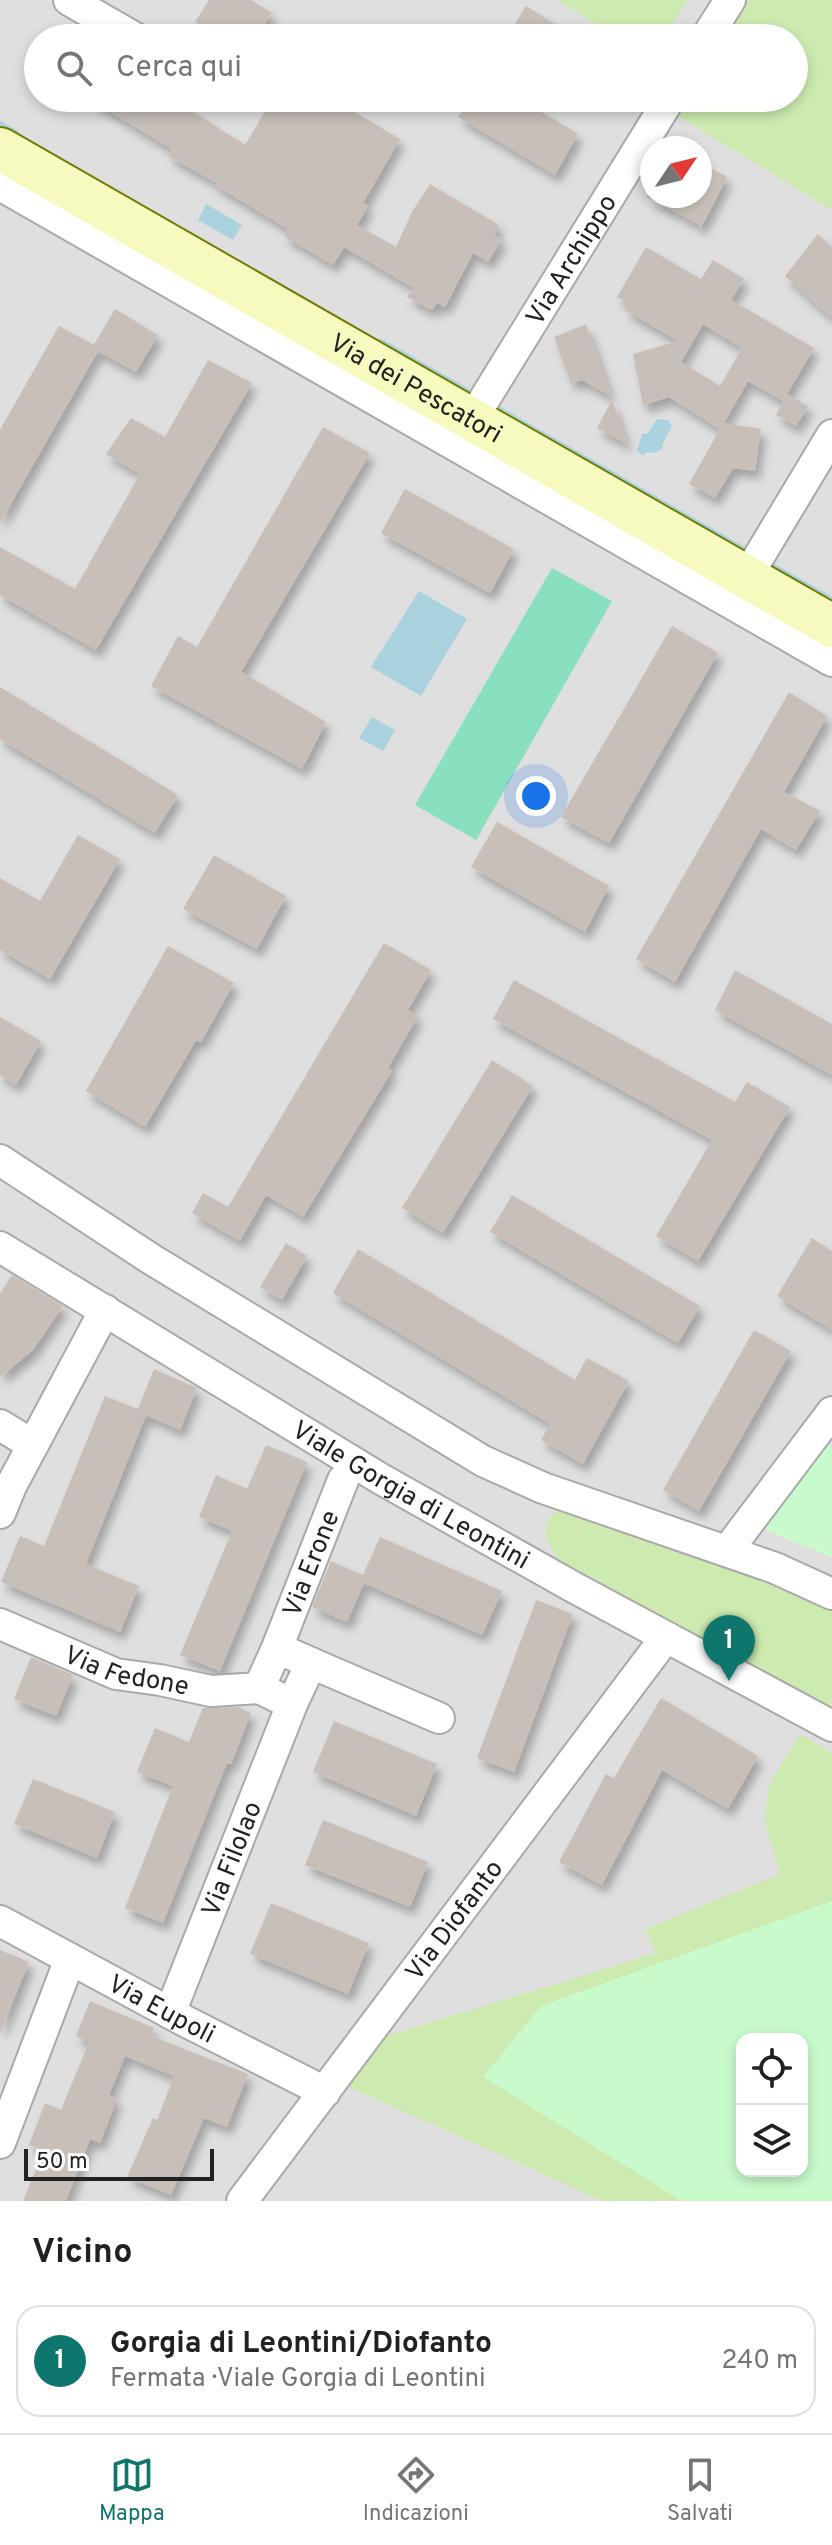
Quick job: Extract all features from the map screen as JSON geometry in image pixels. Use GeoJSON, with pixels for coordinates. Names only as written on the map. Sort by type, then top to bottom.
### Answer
{"type":"FeatureCollection","features":[{"type":"Feature","properties":{"kind":"street"},"geometry":{"type":"LineString","coordinates":[[69,0],[111,24]]}},
{"type":"Feature","properties":{"kind":"street"},"geometry":{"type":"LineString","coordinates":[[715,24],[730,0]]}},
{"type":"Feature","properties":{"kind":"street","name":"Via Archippo"},"geometry":{"type":"LineString","coordinates":[[479,408],[661,112]]}},
{"type":"Feature","properties":{"kind":"street","name":"Via dei Pescatori"},"geometry":{"type":"LineString","coordinates":[[0,149],[479,408],[754,564],[832,626]]}},
{"type":"Feature","properties":{"kind":"street","name":"Via dei Pescatori"},"geometry":{"type":"LineString","coordinates":[[0,185],[832,661]]}},
{"type":"Feature","properties":{"kind":"street"},"geometry":{"type":"LineString","coordinates":[[754,564],[832,435]]}},
{"type":"Feature","properties":{"kind":"street"},"geometry":{"type":"LineString","coordinates":[[0,1160],[140,1253],[472,1456],[525,1481],[775,1568],[832,1594]]}},
{"type":"Feature","properties":{"kind":"street","name":"Viale Gorgia di Leontini"},"geometry":{"type":"LineString","coordinates":[[0,1247],[381,1479],[832,1726]]}},
{"type":"Feature","properties":{"kind":"street"},"geometry":{"type":"LineString","coordinates":[[0,1513],[11,1486],[105,1310]]}},
{"type":"Feature","properties":{"kind":"street"},"geometry":{"type":"LineString","coordinates":[[727,1551],[832,1412]]}},
{"type":"Feature","properties":{"kind":"street"},"geometry":{"type":"LineString","coordinates":[[0,1425],[33,1445]]}},
{"type":"Feature","properties":{"kind":"street","name":"Via Erone"},"geometry":{"type":"LineString","coordinates":[[259,1688],[343,1480]]}},
{"type":"Feature","properties":{"kind":"street","name":"Via Fedone"},"geometry":{"type":"LineString","coordinates":[[0,1624],[116,1674],[211,1691],[259,1688]]}},
{"type":"Feature","properties":{"kind":"street","name":"Via Diofanto"},"geometry":{"type":"LineString","coordinates":[[242,2201],[666,1637]]}},
{"type":"Feature","properties":{"kind":"street"},"geometry":{"type":"LineString","coordinates":[[277,1648],[439,1718]]}},
{"type":"Feature","properties":{"kind":"street","name":"Via Filolao"},"geometry":{"type":"LineString","coordinates":[[170,2013],[311,1663]]}},
{"type":"Feature","properties":{"kind":"street"},"geometry":{"type":"LineString","coordinates":[[259,1688],[292,1704]]}},
{"type":"Feature","properties":{"kind":"street","name":"Via Eupoli"},"geometry":{"type":"LineString","coordinates":[[0,1921],[325,2092]]}},
{"type":"Feature","properties":{"kind":"street"},"geometry":{"type":"LineString","coordinates":[[0,2143],[70,1959]]}},
{"type":"Feature","properties":{"kind":"shaded area"},"geometry":{"type":"Polygon","coordinates":[[[0,0],[832,0],[832,2201],[0,2201],[0,0]]]}},
{"type":"Feature","properties":{"kind":"green space"},"geometry":{"type":"Polygon","coordinates":[[[557,0],[687,0],[672,24],[596,24],[557,0]]]}},
{"type":"Feature","properties":{"kind":"green space"},"geometry":{"type":"Polygon","coordinates":[[[746,0],[832,0],[832,210],[676,115],[678,112],[808,112],[808,24],[731,24],[746,0]]]}},
{"type":"Feature","properties":{"kind":"green space"},"geometry":{"type":"Polygon","coordinates":[[[552,568],[612,601],[476,840],[415,805],[552,568]]]}},
{"type":"Feature","properties":{"kind":"green space"},"geometry":{"type":"Polygon","coordinates":[[[826,1443],[832,1448],[832,1557],[762,1529],[826,1443]]]}},
{"type":"Feature","properties":{"kind":"green space"},"geometry":{"type":"Polygon","coordinates":[[[561,1508],[832,1602],[832,1710],[561,1561],[551,1548],[546,1527],[553,1514],[561,1508]]]}},
{"type":"Feature","properties":{"kind":"green space"},"geometry":{"type":"Polygon","coordinates":[[[800,1734],[832,1753],[832,2201],[603,2201],[349,2087],[387,2036],[656,1953],[645,1929],[780,1874],[764,1819],[770,1783],[800,1734]]]}},
{"type":"Feature","properties":{"kind":"green space"},"geometry":{"type":"Polygon","coordinates":[[[832,1901],[832,2201],[682,2201],[483,2077],[541,2006],[832,1901]]]}},
{"type":"Feature","properties":{"kind":"water"},"geometry":{"type":"Polygon","coordinates":[[[206,204],[242,225],[233,240],[198,220],[206,204]]]}},
{"type":"Feature","properties":{"kind":"water"},"geometry":{"type":"Polygon","coordinates":[[[657,419],[668,420],[672,426],[663,448],[655,453],[646,452],[643,456],[637,451],[642,434],[648,433],[657,419]]]}},
{"type":"Feature","properties":{"kind":"water"},"geometry":{"type":"Polygon","coordinates":[[[419,591],[467,619],[421,696],[371,667],[419,591]]]}},
{"type":"Feature","properties":{"kind":"water"},"geometry":{"type":"Polygon","coordinates":[[[372,717],[395,730],[383,751],[359,738],[372,717]]]}},
{"type":"Feature","properties":{"kind":"building"},"geometry":{"type":"Polygon","coordinates":[[[209,0],[251,0],[272,13],[265,24],[195,22],[209,0]]]}},
{"type":"Feature","properties":{"kind":"building"},"geometry":{"type":"Polygon","coordinates":[[[526,6],[555,24],[515,24],[526,6]]]}},
{"type":"Feature","properties":{"kind":"building"},"geometry":{"type":"Polygon","coordinates":[[[110,112],[194,112],[245,145],[265,112],[355,112],[400,139],[363,203],[368,206],[357,225],[396,247],[412,212],[430,184],[499,225],[494,235],[502,239],[488,262],[473,253],[445,307],[437,303],[432,310],[407,297],[414,288],[344,247],[333,265],[284,236],[288,229],[168,156],[172,149],[110,112]]]}},
{"type":"Feature","properties":{"kind":"building"},"geometry":{"type":"Polygon","coordinates":[[[461,112],[542,112],[578,134],[555,175],[458,117],[461,112]]]}},
{"type":"Feature","properties":{"kind":"building"},"geometry":{"type":"Polygon","coordinates":[[[712,169],[727,177],[712,206],[712,169]]]}},
{"type":"Feature","properties":{"kind":"building"},"geometry":{"type":"Polygon","coordinates":[[[668,208],[711,208],[700,230],[700,225],[668,208]]]}},
{"type":"Feature","properties":{"kind":"building"},"geometry":{"type":"Polygon","coordinates":[[[818,234],[832,247],[832,318],[785,276],[818,234]]]}},
{"type":"Feature","properties":{"kind":"building"},"geometry":{"type":"Polygon","coordinates":[[[646,247],[701,279],[713,260],[744,279],[731,300],[814,348],[787,394],[808,406],[796,426],[776,415],[783,401],[748,381],[724,423],[761,429],[755,471],[733,468],[715,498],[689,484],[720,429],[669,397],[643,405],[633,354],[678,341],[625,310],[628,303],[617,297],[646,247]],[[703,324],[681,362],[720,386],[742,348],[703,324]]]}},
{"type":"Feature","properties":{"kind":"building"},"geometry":{"type":"Polygon","coordinates":[[[115,309],[158,335],[136,372],[98,351],[0,523],[0,430],[59,326],[94,345],[115,309]]]}},
{"type":"Feature","properties":{"kind":"building"},"geometry":{"type":"Polygon","coordinates":[[[586,324],[611,396],[582,380],[571,383],[554,337],[586,324]]]}},
{"type":"Feature","properties":{"kind":"building"},"geometry":{"type":"Polygon","coordinates":[[[208,360],[252,383],[96,650],[0,595],[0,547],[75,589],[140,474],[106,454],[131,418],[165,437],[208,360]]]}},
{"type":"Feature","properties":{"kind":"building"},"geometry":{"type":"Polygon","coordinates":[[[612,400],[627,444],[597,428],[612,400]]]}},
{"type":"Feature","properties":{"kind":"building"},"geometry":{"type":"Polygon","coordinates":[[[323,427],[370,453],[241,672],[326,722],[302,769],[151,686],[178,636],[197,647],[323,427]]]}},
{"type":"Feature","properties":{"kind":"building"},"geometry":{"type":"Polygon","coordinates":[[[405,489],[514,549],[490,593],[381,533],[405,489]]]}},
{"type":"Feature","properties":{"kind":"building"},"geometry":{"type":"Polygon","coordinates":[[[672,626],[718,653],[609,843],[561,817],[672,626]]]}},
{"type":"Feature","properties":{"kind":"building"},"geometry":{"type":"Polygon","coordinates":[[[0,687],[178,795],[155,833],[0,739],[0,687]]]}},
{"type":"Feature","properties":{"kind":"building"},"geometry":{"type":"Polygon","coordinates":[[[789,692],[827,716],[784,792],[820,811],[796,850],[761,829],[675,982],[636,959],[789,692]]]}},
{"type":"Feature","properties":{"kind":"building"},"geometry":{"type":"Polygon","coordinates":[[[497,822],[609,886],[585,932],[471,867],[497,822]]]}},
{"type":"Feature","properties":{"kind":"building"},"geometry":{"type":"Polygon","coordinates":[[[78,835],[120,859],[50,979],[0,950],[0,878],[40,901],[78,835]]]}},
{"type":"Feature","properties":{"kind":"building"},"geometry":{"type":"Polygon","coordinates":[[[214,855],[286,896],[257,949],[183,909],[214,855]]]}},
{"type":"Feature","properties":{"kind":"building"},"geometry":{"type":"Polygon","coordinates":[[[384,943],[431,970],[408,1010],[418,1016],[388,1068],[392,1071],[303,1217],[266,1195],[240,1241],[192,1213],[203,1193],[228,1207],[384,943]]]}},
{"type":"Feature","properties":{"kind":"building"},"geometry":{"type":"Polygon","coordinates":[[[168,946],[234,983],[201,1042],[196,1040],[145,1127],[86,1091],[168,946]]]}},
{"type":"Feature","properties":{"kind":"building"},"geometry":{"type":"Polygon","coordinates":[[[735,970],[832,1024],[832,1075],[715,1010],[735,970]]]}},
{"type":"Feature","properties":{"kind":"building"},"geometry":{"type":"Polygon","coordinates":[[[514,980],[735,1102],[747,1082],[790,1107],[698,1261],[656,1236],[712,1140],[493,1019],[514,980]]]}},
{"type":"Feature","properties":{"kind":"building"},"geometry":{"type":"Polygon","coordinates":[[[0,1017],[41,1041],[16,1085],[0,1075],[0,1017]]]}},
{"type":"Feature","properties":{"kind":"building"},"geometry":{"type":"Polygon","coordinates":[[[492,1060],[533,1086],[443,1233],[402,1208],[492,1060]]]}},
{"type":"Feature","properties":{"kind":"building"},"geometry":{"type":"Polygon","coordinates":[[[512,1195],[700,1306],[678,1343],[490,1232],[512,1195]]]}},
{"type":"Feature","properties":{"kind":"building"},"geometry":{"type":"Polygon","coordinates":[[[812,1238],[832,1251],[832,1330],[777,1296],[812,1238]]]}},
{"type":"Feature","properties":{"kind":"building"},"geometry":{"type":"Polygon","coordinates":[[[286,1243],[307,1256],[282,1300],[260,1287],[286,1243]]]}},
{"type":"Feature","properties":{"kind":"building"},"geometry":{"type":"Polygon","coordinates":[[[358,1249],[575,1380],[587,1358],[629,1381],[583,1464],[541,1440],[550,1424],[333,1293],[358,1249]]]}},
{"type":"Feature","properties":{"kind":"building"},"geometry":{"type":"Polygon","coordinates":[[[12,1275],[63,1306],[33,1350],[0,1377],[0,1294],[12,1275]]]}},
{"type":"Feature","properties":{"kind":"building"},"geometry":{"type":"Polygon","coordinates":[[[754,1330],[791,1351],[699,1511],[663,1490],[754,1330]]]}},
{"type":"Feature","properties":{"kind":"building"},"geometry":{"type":"Polygon","coordinates":[[[154,1369],[197,1388],[180,1430],[146,1415],[86,1564],[139,1586],[120,1632],[1,1582],[20,1536],[44,1546],[105,1396],[138,1409],[154,1369]]]}},
{"type":"Feature","properties":{"kind":"building"},"geometry":{"type":"Polygon","coordinates":[[[266,1445],[307,1462],[220,1671],[180,1655],[232,1531],[199,1517],[216,1475],[247,1489],[266,1445]]]}},
{"type":"Feature","properties":{"kind":"building"},"geometry":{"type":"Polygon","coordinates":[[[380,1537],[502,1591],[482,1635],[364,1583],[347,1622],[312,1607],[331,1561],[363,1575],[380,1537]]]}},
{"type":"Feature","properties":{"kind":"building"},"geometry":{"type":"Polygon","coordinates":[[[536,1600],[573,1614],[514,1772],[477,1758],[536,1600]]]}},
{"type":"Feature","properties":{"kind":"building"},"geometry":{"type":"Polygon","coordinates":[[[31,1657],[73,1675],[56,1716],[14,1699],[31,1657]]]}},
{"type":"Feature","properties":{"kind":"building"},"geometry":{"type":"Polygon","coordinates":[[[661,1698],[758,1756],[728,1809],[662,1770],[602,1885],[559,1862],[606,1774],[614,1778],[661,1698]]]}},
{"type":"Feature","properties":{"kind":"building"},"geometry":{"type":"Polygon","coordinates":[[[238,1707],[251,1713],[231,1764],[227,1763],[163,1923],[125,1908],[173,1786],[137,1772],[155,1728],[189,1742],[203,1708],[238,1707]]]}},
{"type":"Feature","properties":{"kind":"building"},"geometry":{"type":"Polygon","coordinates":[[[334,1721],[437,1764],[416,1816],[313,1772],[334,1721]]]}},
{"type":"Feature","properties":{"kind":"building"},"geometry":{"type":"Polygon","coordinates":[[[33,1779],[115,1812],[97,1858],[14,1824],[33,1779]]]}},
{"type":"Feature","properties":{"kind":"building"},"geometry":{"type":"Polygon","coordinates":[[[323,1820],[428,1862],[410,1907],[305,1865],[323,1820]]]}},
{"type":"Feature","properties":{"kind":"building"},"geometry":{"type":"Polygon","coordinates":[[[271,1903],[369,1943],[348,1994],[250,1954],[271,1903]]]}},
{"type":"Feature","properties":{"kind":"building"},"geometry":{"type":"Polygon","coordinates":[[[0,1950],[29,1962],[1,2031],[0,2031],[0,1950]]]}},
{"type":"Feature","properties":{"kind":"building"},"geometry":{"type":"Polygon","coordinates":[[[90,2001],[154,2028],[151,2036],[248,2074],[227,2127],[204,2118],[171,2195],[127,2177],[153,2118],[157,2120],[174,2076],[125,2056],[109,2095],[117,2099],[100,2143],[90,2139],[66,2201],[23,2201],[44,2150],[29,2145],[45,2103],[61,2110],[89,2042],[76,2036],[90,2001]]]}},
{"type":"Feature","properties":{"kind":"waterway"},"geometry":{"type":"LineString","coordinates":[[0,125],[15,134]]}},
{"type":"Feature","properties":{"kind":"waterway"},"geometry":{"type":"LineString","coordinates":[[381,343],[477,398]]}},
{"type":"Feature","properties":{"kind":"waterway"},"geometry":{"type":"LineString","coordinates":[[489,405],[751,555]]}},
{"type":"Feature","properties":{"kind":"waterway"},"geometry":{"type":"LineString","coordinates":[[763,562],[832,601]]}},
{"type":"Feature","properties":{"kind":"place","name":"Gorgia di Leontini/Diofanto"},"geometry":{"type":"Point","coordinates":[729,1681]}}]}
